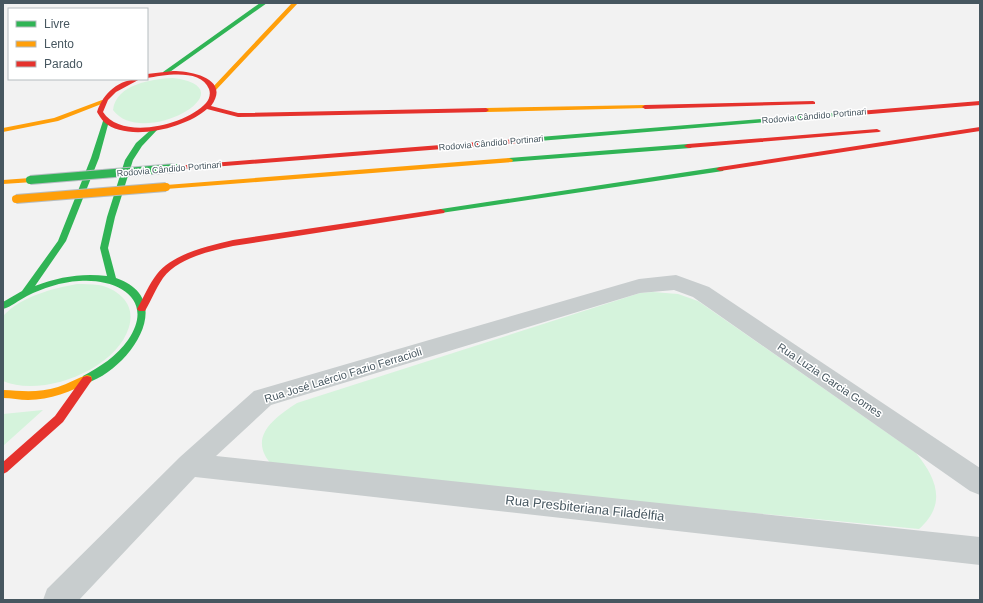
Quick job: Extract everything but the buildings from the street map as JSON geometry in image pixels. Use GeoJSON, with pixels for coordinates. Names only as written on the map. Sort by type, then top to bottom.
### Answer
{"type":"FeatureCollection","features":[{"type":"Feature","properties":{"kind":"main road"},"geometry":{"type":"LineString","coordinates":[[165,73],[264,3]]}},
{"type":"Feature","properties":{"kind":"main road"},"geometry":{"type":"LineString","coordinates":[[102,102],[100,112],[106,121],[119,127],[136,130],[156,128],[177,124],[188,119],[207,107],[212,98],[213,90],[295,3]]}},
{"type":"Feature","properties":{"kind":"main road"},"geometry":{"type":"LineString","coordinates":[[148,76],[165,73],[182,73],[197,76],[208,82],[213,90]]}},
{"type":"Feature","properties":{"kind":"main road"},"geometry":{"type":"LineString","coordinates":[[3,130],[56,120],[102,102],[111,92],[134,80]]}},
{"type":"Feature","properties":{"kind":"main road"},"geometry":{"type":"LineString","coordinates":[[884,101],[980,99]]}},
{"type":"Feature","properties":{"kind":"main road"},"geometry":{"type":"LineString","coordinates":[[207,107],[238,116],[820,103]]}},
{"type":"Feature","properties":{"kind":"main road","name":"Rodovia Cândido Portinari"},"geometry":{"type":"LineString","coordinates":[[3,182],[980,103]]}},
{"type":"Feature","properties":{"kind":"main road"},"geometry":{"type":"LineString","coordinates":[[26,292],[62,241],[95,158],[106,121]]}},
{"type":"Feature","properties":{"kind":"main road"},"geometry":{"type":"LineString","coordinates":[[936,127],[980,124]]}},
{"type":"Feature","properties":{"kind":"main road"},"geometry":{"type":"LineString","coordinates":[[112,280],[104,248],[111,217],[129,160],[139,145],[156,128]]}},
{"type":"Feature","properties":{"kind":"main road"},"geometry":{"type":"LineString","coordinates":[[3,394],[30,396],[59,391],[87,380],[112,364],[131,346],[141,326],[142,309],[162,274],[182,260],[203,250],[233,243],[980,129]]}},
{"type":"Feature","properties":{"kind":"main road","name":"Rodovia Cândido Portinari"},"geometry":{"type":"LineString","coordinates":[[12,200],[884,130]]}},
{"type":"Feature","properties":{"kind":"main road"},"geometry":{"type":"LineString","coordinates":[[3,306],[26,292],[56,281],[86,277],[112,280],[133,291],[142,309]]}},
{"type":"Feature","properties":{"kind":"main road"},"geometry":{"type":"LineString","coordinates":[[3,469],[59,419],[87,380]]}},
{"type":"Feature","properties":{"kind":"street","name":"Rua José Laércio Fazio Ferracioli"},"geometry":{"type":"LineString","coordinates":[[58,600],[190,465],[264,398],[639,286],[676,282]]}},
{"type":"Feature","properties":{"kind":"street","name":"Rua Luzia Garcia Gomes"},"geometry":{"type":"LineString","coordinates":[[676,282],[701,292],[980,483]]}},
{"type":"Feature","properties":{"kind":"street","name":"Rua Presbiteriana Filadélfia"},"geometry":{"type":"LineString","coordinates":[[190,465],[980,551]]}},
{"type":"Feature","properties":{"kind":"green space"},"geometry":{"type":"Polygon","coordinates":[[[173,78],[194,84],[201,93],[196,103],[184,113],[166,120],[146,123],[127,121],[113,110],[116,101],[121,94],[128,89],[146,82],[173,78]]]}},
{"type":"Feature","properties":{"kind":"green space"},"geometry":{"type":"Polygon","coordinates":[[[77,284],[105,286],[125,300],[130,311],[130,319],[129,327],[121,342],[109,356],[94,367],[57,383],[37,386],[19,385],[3,381],[3,316],[19,303],[37,294],[77,284]]]}},
{"type":"Feature","properties":{"kind":"green space"},"geometry":{"type":"Polygon","coordinates":[[[653,292],[678,294],[698,301],[916,453],[929,472],[934,482],[936,491],[936,501],[928,520],[919,529],[273,466],[265,456],[262,446],[266,430],[280,415],[297,403],[640,293],[653,292]]]}},
{"type":"Feature","properties":{"kind":"green space"},"geometry":{"type":"Polygon","coordinates":[[[43,410],[3,446],[3,414],[43,410]]]}},
{"type":"Feature","properties":{"kind":"traffic: fast"},"geometry":{"type":"LineString","coordinates":[[165,73],[264,3]]}},
{"type":"Feature","properties":{"kind":"traffic: fast"},"geometry":{"type":"LineString","coordinates":[[515,141],[859,113]]}},
{"type":"Feature","properties":{"kind":"traffic: fast"},"geometry":{"type":"LineString","coordinates":[[26,292],[62,241],[95,158],[106,121]]}},
{"type":"Feature","properties":{"kind":"traffic: fast"},"geometry":{"type":"LineString","coordinates":[[112,280],[104,248],[111,217],[129,160],[139,145],[156,128]]}},
{"type":"Feature","properties":{"kind":"traffic: fast"},"geometry":{"type":"LineString","coordinates":[[509,160],[688,146]]}},
{"type":"Feature","properties":{"kind":"traffic: fast"},"geometry":{"type":"LineString","coordinates":[[30,180],[175,168]]}},
{"type":"Feature","properties":{"kind":"traffic: fast"},"geometry":{"type":"LineString","coordinates":[[441,211],[720,169]]}},
{"type":"Feature","properties":{"kind":"traffic: fast"},"geometry":{"type":"LineString","coordinates":[[3,306],[39,287],[66,279],[93,277],[107,279],[120,283],[131,291],[137,298],[142,311],[137,333],[120,357],[87,379]]}},
{"type":"Feature","properties":{"kind":"traffic: slow"},"geometry":{"type":"LineString","coordinates":[[213,90],[295,3]]}},
{"type":"Feature","properties":{"kind":"traffic: slow"},"geometry":{"type":"LineString","coordinates":[[3,130],[56,120],[102,102]]}},
{"type":"Feature","properties":{"kind":"traffic: slow"},"geometry":{"type":"LineString","coordinates":[[486,110],[645,107]]}},
{"type":"Feature","properties":{"kind":"traffic: slow"},"geometry":{"type":"LineString","coordinates":[[166,187],[509,160]]}},
{"type":"Feature","properties":{"kind":"traffic: slow"},"geometry":{"type":"LineString","coordinates":[[3,182],[30,180]]}},
{"type":"Feature","properties":{"kind":"traffic: slow"},"geometry":{"type":"LineString","coordinates":[[16,199],[166,187]]}},
{"type":"Feature","properties":{"kind":"traffic: slow"},"geometry":{"type":"LineString","coordinates":[[3,394],[29,396],[44,395],[87,379]]}},
{"type":"Feature","properties":{"kind":"traffic: jam"},"geometry":{"type":"LineString","coordinates":[[134,80],[119,87],[109,95],[102,105],[100,112],[104,118],[108,122],[118,127],[145,130],[174,124],[188,119],[199,112],[213,97],[212,88],[207,81],[200,76],[183,73],[148,76]]}},
{"type":"Feature","properties":{"kind":"traffic: jam"},"geometry":{"type":"LineString","coordinates":[[645,107],[813,103]]}},
{"type":"Feature","properties":{"kind":"traffic: jam"},"geometry":{"type":"LineString","coordinates":[[859,113],[980,103]]}},
{"type":"Feature","properties":{"kind":"traffic: jam"},"geometry":{"type":"LineString","coordinates":[[207,107],[238,115],[486,110]]}},
{"type":"Feature","properties":{"kind":"traffic: jam"},"geometry":{"type":"LineString","coordinates":[[720,169],[980,129]]}},
{"type":"Feature","properties":{"kind":"traffic: jam"},"geometry":{"type":"LineString","coordinates":[[688,146],[877,131]]}},
{"type":"Feature","properties":{"kind":"traffic: jam"},"geometry":{"type":"LineString","coordinates":[[175,168],[515,141]]}},
{"type":"Feature","properties":{"kind":"traffic: jam"},"geometry":{"type":"LineString","coordinates":[[142,309],[162,274],[177,262],[205,250],[233,243],[441,211]]}},
{"type":"Feature","properties":{"kind":"traffic: jam"},"geometry":{"type":"LineString","coordinates":[[3,469],[59,419],[87,380]]}}]}
